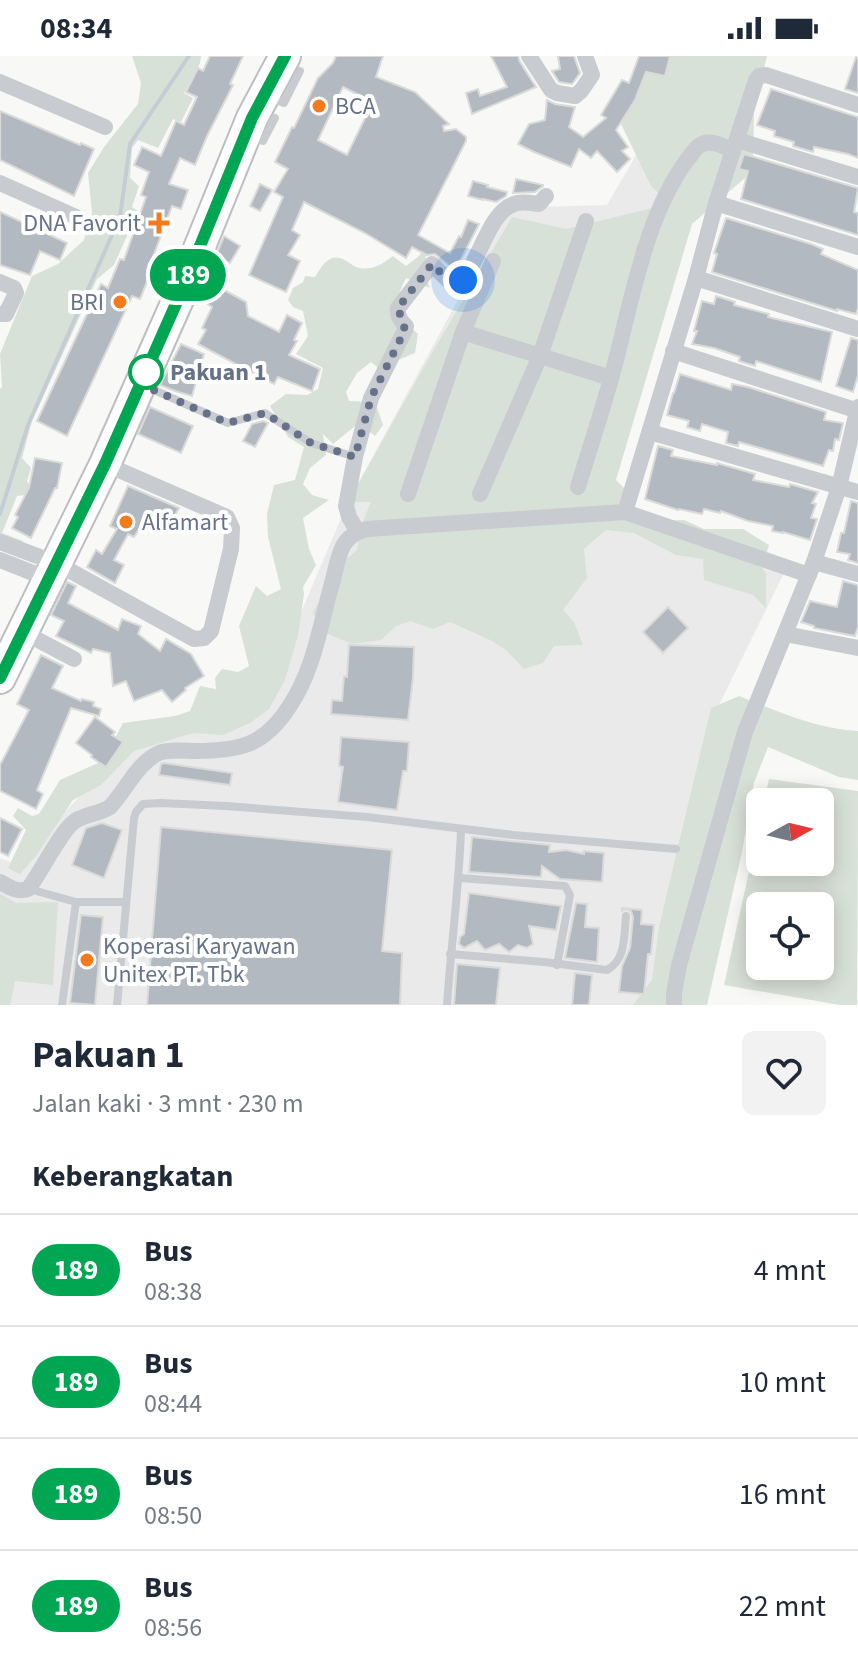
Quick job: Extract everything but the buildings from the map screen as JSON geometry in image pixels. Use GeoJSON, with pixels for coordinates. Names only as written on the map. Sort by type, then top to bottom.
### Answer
{"type":"FeatureCollection","features":[{"type":"Feature","properties":{"kind":"highway"},"geometry":{"type":"LineString","coordinates":[[0,678],[31,623],[52,571],[105,464],[245,146],[292,64]]}},
{"type":"Feature","properties":{"kind":"street"},"geometry":{"type":"LineString","coordinates":[[529,56],[551,90],[575,96],[592,75],[585,56]]}},
{"type":"Feature","properties":{"kind":"street"},"geometry":{"type":"LineString","coordinates":[[625,512],[716,203],[756,80],[766,75],[858,105]]}},
{"type":"Feature","properties":{"kind":"street"},"geometry":{"type":"LineString","coordinates":[[0,82],[105,127]]}},
{"type":"Feature","properties":{"kind":"street"},"geometry":{"type":"LineString","coordinates":[[578,487],[650,233],[667,191],[698,146],[707,142],[735,146],[858,177]]}},
{"type":"Feature","properties":{"kind":"street"},"geometry":{"type":"LineString","coordinates":[[0,183],[76,217]]}},
{"type":"Feature","properties":{"kind":"street"},"geometry":{"type":"LineString","coordinates":[[358,532],[346,506],[371,398],[405,330],[398,308],[432,264],[450,282],[456,285],[463,280],[481,244],[504,209],[519,202],[539,204],[546,196]]}},
{"type":"Feature","properties":{"kind":"street"},"geometry":{"type":"LineString","coordinates":[[716,203],[858,247]]}},
{"type":"Feature","properties":{"kind":"street"},"geometry":{"type":"LineString","coordinates":[[480,494],[540,356],[586,221]]}},
{"type":"Feature","properties":{"kind":"street"},"geometry":{"type":"LineString","coordinates":[[408,494],[463,332],[493,261]]}},
{"type":"Feature","properties":{"kind":"street"},"geometry":{"type":"LineString","coordinates":[[696,278],[858,329]]}},
{"type":"Feature","properties":{"kind":"street"},"geometry":{"type":"LineString","coordinates":[[0,282],[14,288],[16,293],[6,314],[0,314]]}},
{"type":"Feature","properties":{"kind":"street"},"geometry":{"type":"LineString","coordinates":[[463,332],[611,378]]}},
{"type":"Feature","properties":{"kind":"street"},"geometry":{"type":"LineString","coordinates":[[673,351],[858,410],[839,487],[812,568],[745,732],[679,965],[674,1005]]}},
{"type":"Feature","properties":{"kind":"street"},"geometry":{"type":"LineString","coordinates":[[650,432],[858,492]]}},
{"type":"Feature","properties":{"kind":"street"},"geometry":{"type":"LineString","coordinates":[[1,548],[194,639],[204,638],[211,631],[231,549],[232,528],[227,517],[105,464]]}},
{"type":"Feature","properties":{"kind":"street"},"geometry":{"type":"LineString","coordinates":[[0,882],[15,890],[28,889],[72,823],[110,807],[151,758],[167,751],[238,749],[279,722],[301,687],[309,665],[340,554],[350,537],[358,532],[625,512],[812,568],[858,574]]}},
{"type":"Feature","properties":{"kind":"street"},"geometry":{"type":"LineString","coordinates":[[31,623],[74,659]]}},
{"type":"Feature","properties":{"kind":"street"},"geometry":{"type":"LineString","coordinates":[[785,634],[858,648]]}},
{"type":"Feature","properties":{"kind":"lane"},"geometry":{"type":"LineString","coordinates":[[140,384],[228,423],[265,413],[311,443],[355,457]]}},
{"type":"Feature","properties":{"kind":"lane"},"geometry":{"type":"LineString","coordinates":[[117,1005],[134,818],[143,804],[367,817],[461,830],[676,849]]}},
{"type":"Feature","properties":{"kind":"lane"},"geometry":{"type":"LineString","coordinates":[[447,1005],[461,830]]}},
{"type":"Feature","properties":{"kind":"lane"},"geometry":{"type":"LineString","coordinates":[[459,878],[565,886],[570,895],[557,965]]}},
{"type":"Feature","properties":{"kind":"lane"},"geometry":{"type":"LineString","coordinates":[[28,889],[76,902],[126,902]]}},
{"type":"Feature","properties":{"kind":"lane"},"geometry":{"type":"LineString","coordinates":[[62,1005],[76,902]]}},
{"type":"Feature","properties":{"kind":"lane"},"geometry":{"type":"LineString","coordinates":[[450,954],[607,970],[614,967],[622,952],[626,916]]}},
{"type":"Feature","properties":{"kind":"shaded area"},"geometry":{"type":"Polygon","coordinates":[[[132,56],[201,56],[184,93],[193,98],[181,122],[173,119],[158,148],[138,140],[132,148],[130,178],[139,186],[132,207],[138,211],[114,265],[97,279],[32,421],[22,458],[31,468],[27,481],[30,486],[26,495],[17,496],[2,533],[23,541],[15,549],[0,549],[0,354],[32,276],[58,264],[84,240],[92,213],[88,173],[138,104],[141,83],[132,56]]]}},
{"type":"Feature","properties":{"kind":"shaded area"},"geometry":{"type":"Polygon","coordinates":[[[652,56],[767,56],[754,112],[753,171],[692,224],[616,480],[628,492],[624,510],[655,521],[684,520],[704,529],[743,529],[769,545],[762,568],[766,574],[766,608],[753,595],[704,580],[703,559],[676,555],[634,533],[606,530],[584,549],[587,578],[563,610],[574,622],[583,645],[554,646],[543,663],[524,669],[506,650],[450,622],[433,629],[410,621],[396,626],[381,640],[352,644],[321,631],[313,612],[343,562],[357,550],[361,526],[371,502],[348,502],[512,217],[566,229],[669,204],[651,186],[621,124],[636,83],[652,56]]]}},
{"type":"Feature","properties":{"kind":"shaded area"},"geometry":{"type":"Polygon","coordinates":[[[694,56],[605,515],[784,573],[719,705],[653,1005],[0,1005],[0,858],[18,865],[124,746],[261,706],[348,502],[508,208],[607,205],[694,56]]]}},
{"type":"Feature","properties":{"kind":"shaded area"},"geometry":{"type":"Polygon","coordinates":[[[427,245],[424,273],[430,288],[406,278],[400,291],[412,302],[400,307],[403,320],[418,334],[415,353],[398,360],[383,372],[371,362],[357,373],[346,392],[349,401],[375,402],[383,425],[375,436],[359,423],[333,444],[323,434],[326,455],[310,468],[303,484],[312,495],[329,500],[303,518],[309,549],[316,565],[303,587],[298,635],[285,680],[269,709],[250,723],[223,735],[193,733],[134,751],[101,785],[73,800],[36,856],[20,874],[8,868],[26,830],[13,816],[18,808],[32,816],[39,814],[60,780],[98,763],[123,723],[190,711],[200,686],[216,689],[215,678],[222,669],[238,672],[249,666],[239,626],[256,586],[267,596],[281,589],[268,537],[267,514],[274,485],[295,480],[304,447],[288,437],[270,406],[286,394],[307,395],[318,389],[323,368],[296,354],[308,336],[303,311],[293,307],[288,300],[293,288],[303,282],[305,276],[315,277],[331,258],[366,269],[393,256],[406,266],[427,245]]]}},
{"type":"Feature","properties":{"kind":"shaded area"},"geometry":{"type":"Polygon","coordinates":[[[739,696],[812,723],[858,731],[858,780],[839,777],[768,747],[753,788],[746,788],[746,829],[742,852],[707,1005],[633,1005],[652,980],[659,927],[711,708],[739,696]]]}},
{"type":"Feature","properties":{"kind":"shaded area"},"geometry":{"type":"Polygon","coordinates":[[[769,779],[858,791],[857,1005],[840,1005],[724,985],[748,876],[834,876],[834,788],[767,788],[769,779]]]}},
{"type":"Feature","properties":{"kind":"shaded area"},"geometry":{"type":"Polygon","coordinates":[[[0,894],[16,903],[58,902],[53,985],[15,981],[10,1005],[0,1005],[0,894]]]}},
{"type":"Feature","properties":{"kind":"waterway"},"geometry":{"type":"LineString","coordinates":[[0,514],[28,425],[120,217],[130,144],[189,56]]}},
{"type":"Feature","properties":{"kind":"bus line","name":"189"},"geometry":{"type":"LineString","coordinates":[[0,678],[105,464],[183,288],[252,118],[285,56]]}},
{"type":"Feature","properties":{"kind":"place","name":"BCA"},"geometry":{"type":"Point","coordinates":[319,106]}},
{"type":"Feature","properties":{"kind":"place","name":"DNA Favorit"},"geometry":{"type":"Point","coordinates":[159,223]}},
{"type":"Feature","properties":{"kind":"place","name":"BRI"},"geometry":{"type":"Point","coordinates":[120,302]}},
{"type":"Feature","properties":{"kind":"place","name":"Pakuan 1"},"geometry":{"type":"Point","coordinates":[146,372]}},
{"type":"Feature","properties":{"kind":"place","name":"Alfamart"},"geometry":{"type":"Point","coordinates":[126,522]}},
{"type":"Feature","properties":{"kind":"place","name":"Koperasi Karyawan Unitex PT. Tbk"},"geometry":{"type":"Point","coordinates":[87,960]}},
{"type":"Feature","properties":{"kind":"route"},"geometry":{"type":"LineString","coordinates":[[146,372],[140,384],[228,423],[265,413],[311,443],[355,457],[371,398],[405,330],[398,308],[432,264],[450,282],[456,285],[463,280]]}}]}
